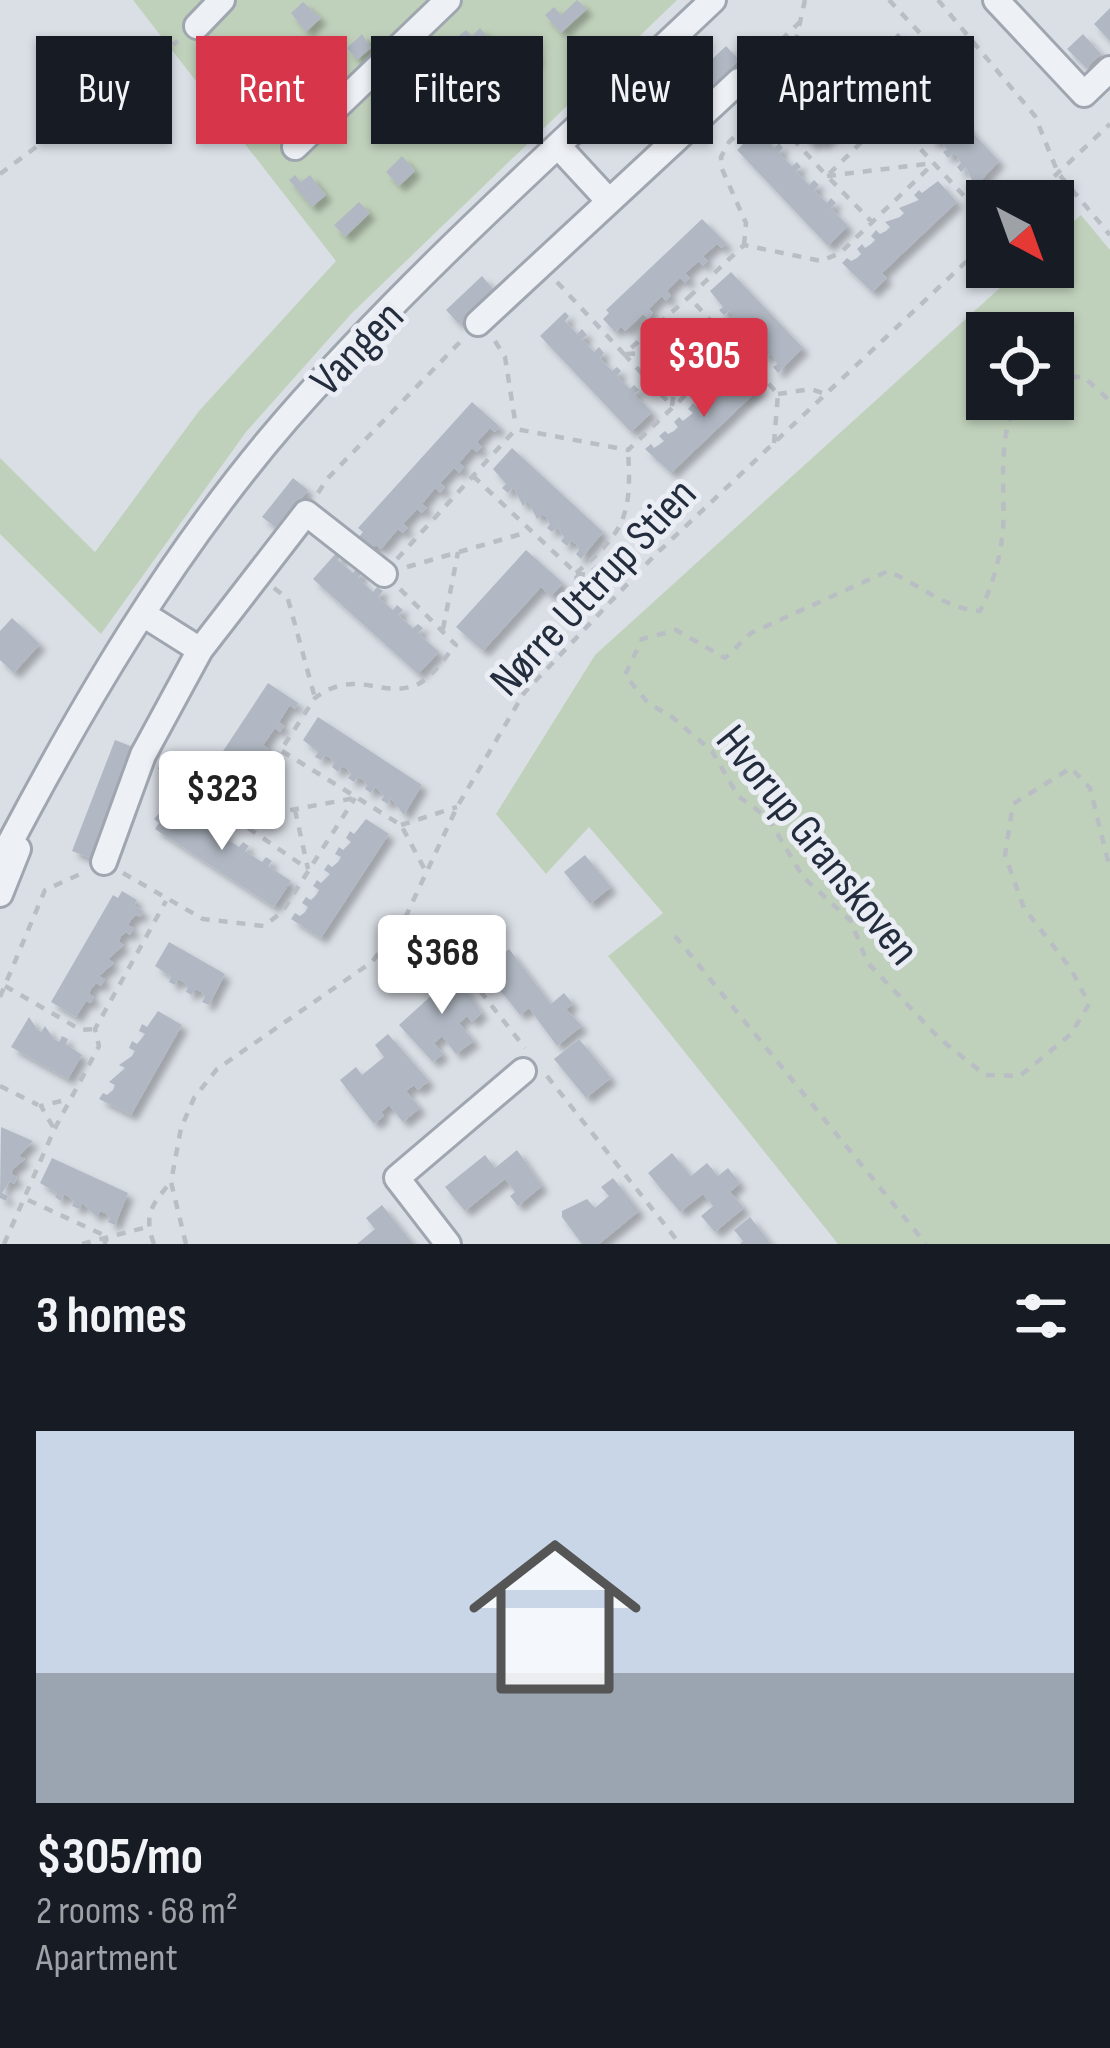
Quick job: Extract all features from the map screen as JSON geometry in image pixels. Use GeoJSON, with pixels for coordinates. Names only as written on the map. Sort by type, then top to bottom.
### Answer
{"type":"FeatureCollection","features":[{"type":"Feature","properties":{"kind":"street"},"geometry":{"type":"LineString","coordinates":[[197,26],[222,0]]}},
{"type":"Feature","properties":{"kind":"street"},"geometry":{"type":"LineString","coordinates":[[295,147],[448,0]]}},
{"type":"Feature","properties":{"kind":"street","name":"Vangen"},"geometry":{"type":"LineString","coordinates":[[0,862],[60,747],[142,614],[284,423],[377,323],[713,0]]}},
{"type":"Feature","properties":{"kind":"street"},"geometry":{"type":"LineString","coordinates":[[996,0],[1084,94],[1110,69]]}},
{"type":"Feature","properties":{"kind":"street"},"geometry":{"type":"LineString","coordinates":[[478,323],[737,83]]}},
{"type":"Feature","properties":{"kind":"street"},"geometry":{"type":"LineString","coordinates":[[559,147],[608,200]]}},
{"type":"Feature","properties":{"kind":"street"},"geometry":{"type":"LineString","coordinates":[[104,862],[142,755],[200,650],[306,513],[384,574]]}},
{"type":"Feature","properties":{"kind":"street"},"geometry":{"type":"LineString","coordinates":[[142,614],[200,650]]}},
{"type":"Feature","properties":{"kind":"street","name":"Vangen"},"geometry":{"type":"LineString","coordinates":[[0,894],[60,747]]}},
{"type":"Feature","properties":{"kind":"street"},"geometry":{"type":"LineString","coordinates":[[448,1244],[397,1178],[523,1071]]}},
{"type":"Feature","properties":{"kind":"path"},"geometry":{"type":"LineString","coordinates":[[797,36],[805,0]]}},
{"type":"Feature","properties":{"kind":"path"},"geometry":{"type":"LineString","coordinates":[[889,0],[923,36]]}},
{"type":"Feature","properties":{"kind":"path"},"geometry":{"type":"LineString","coordinates":[[938,0],[1035,116],[1058,173],[1110,235]]}},
{"type":"Feature","properties":{"kind":"path"},"geometry":{"type":"LineString","coordinates":[[786,36],[801,21]]}},
{"type":"Feature","properties":{"kind":"path"},"geometry":{"type":"LineString","coordinates":[[0,174],[197,26]]}},
{"type":"Feature","properties":{"kind":"path"},"geometry":{"type":"LineString","coordinates":[[1050,180],[1110,124]]}},
{"type":"Feature","properties":{"kind":"path"},"geometry":{"type":"LineString","coordinates":[[624,354],[744,245],[746,223],[721,158],[737,135]]}},
{"type":"Feature","properties":{"kind":"path"},"geometry":{"type":"LineString","coordinates":[[797,144],[872,222]]}},
{"type":"Feature","properties":{"kind":"path"},"geometry":{"type":"LineString","coordinates":[[827,176],[860,144]]}},
{"type":"Feature","properties":{"kind":"path"},"geometry":{"type":"LineString","coordinates":[[916,144],[966,199]]}},
{"type":"Feature","properties":{"kind":"path"},"geometry":{"type":"LineString","coordinates":[[827,176],[934,163]]}},
{"type":"Feature","properties":{"kind":"path"},"geometry":{"type":"LineString","coordinates":[[744,245],[821,261],[840,253],[934,163]]}},
{"type":"Feature","properties":{"kind":"path"},"geometry":{"type":"LineString","coordinates":[[545,261],[672,406]]}},
{"type":"Feature","properties":{"kind":"path","name":"Nørre Uttrup Stien"},"geometry":{"type":"LineString","coordinates":[[186,1244],[172,1182],[181,1128],[194,1098],[217,1069],[372,962],[406,916],[457,807],[524,693],[654,556],[966,263]]}},
{"type":"Feature","properties":{"kind":"path"},"geometry":{"type":"LineString","coordinates":[[689,297],[778,394],[774,443]]}},
{"type":"Feature","properties":{"kind":"path"},"geometry":{"type":"LineString","coordinates":[[306,513],[327,479],[478,323],[505,356],[516,429]]}},
{"type":"Feature","properties":{"kind":"path"},"geometry":{"type":"LineString","coordinates":[[624,354],[734,348]]}},
{"type":"Feature","properties":{"kind":"path"},"geometry":{"type":"LineString","coordinates":[[576,573],[608,547],[631,500],[628,450],[734,348]]}},
{"type":"Feature","properties":{"kind":"path"},"geometry":{"type":"LineString","coordinates":[[672,406],[680,351]]}},
{"type":"Feature","properties":{"kind":"path"},"geometry":{"type":"LineString","coordinates":[[1074,377],[1084,377],[1110,401]]}},
{"type":"Feature","properties":{"kind":"path"},"geometry":{"type":"LineString","coordinates":[[778,394],[811,389],[826,394]]}},
{"type":"Feature","properties":{"kind":"path","name":"Hvorup Granskoven"},"geometry":{"type":"LineString","coordinates":[[1011,420],[1005,446],[1003,537],[980,611],[954,609],[925,588],[888,571],[751,633],[725,658],[676,630],[642,639],[625,675],[648,703],[712,751],[738,796],[768,818],[803,877],[851,921],[867,962],[940,1040],[985,1075],[1020,1076],[1071,1034],[1089,1004],[1071,969],[1024,908],[1004,855],[1013,804],[1071,767],[1090,788],[1110,869]]}},
{"type":"Feature","properties":{"kind":"path"},"geometry":{"type":"LineString","coordinates":[[516,429],[628,450]]}},
{"type":"Feature","properties":{"kind":"path"},"geometry":{"type":"LineString","coordinates":[[384,574],[516,429]]}},
{"type":"Feature","properties":{"kind":"path"},"geometry":{"type":"LineString","coordinates":[[473,476],[576,573],[586,575],[634,546],[654,556]]}},
{"type":"Feature","properties":{"kind":"path"},"geometry":{"type":"LineString","coordinates":[[384,574],[529,531]]}},
{"type":"Feature","properties":{"kind":"path"},"geometry":{"type":"LineString","coordinates":[[443,631],[458,552]]}},
{"type":"Feature","properties":{"kind":"path"},"geometry":{"type":"LineString","coordinates":[[576,573],[582,628]]}},
{"type":"Feature","properties":{"kind":"path"},"geometry":{"type":"LineString","coordinates":[[236,820],[315,698],[329,687],[349,682],[401,688],[420,684],[457,645],[384,574]]}},
{"type":"Feature","properties":{"kind":"path"},"geometry":{"type":"LineString","coordinates":[[260,577],[288,598],[315,698]]}},
{"type":"Feature","properties":{"kind":"path"},"geometry":{"type":"LineString","coordinates":[[282,751],[401,825],[424,870]]}},
{"type":"Feature","properties":{"kind":"path"},"geometry":{"type":"LineString","coordinates":[[142,755],[308,869]]}},
{"type":"Feature","properties":{"kind":"path"},"geometry":{"type":"LineString","coordinates":[[236,820],[355,798]]}},
{"type":"Feature","properties":{"kind":"path"},"geometry":{"type":"LineString","coordinates":[[0,997],[45,890],[104,862],[166,902],[203,919],[264,926],[282,912],[355,798]]}},
{"type":"Feature","properties":{"kind":"path"},"geometry":{"type":"LineString","coordinates":[[401,825],[457,807]]}},
{"type":"Feature","properties":{"kind":"path"},"geometry":{"type":"LineString","coordinates":[[295,809],[308,869]]}},
{"type":"Feature","properties":{"kind":"path"},"geometry":{"type":"LineString","coordinates":[[4,1244],[54,1130],[99,1046],[95,1029],[166,902]]}},
{"type":"Feature","properties":{"kind":"path"},"geometry":{"type":"LineString","coordinates":[[675,936],[926,1244]]}},
{"type":"Feature","properties":{"kind":"path"},"geometry":{"type":"LineString","coordinates":[[4,986],[82,1030],[95,1029]]}},
{"type":"Feature","properties":{"kind":"path"},"geometry":{"type":"LineString","coordinates":[[0,1086],[40,1106],[54,1130]]}},
{"type":"Feature","properties":{"kind":"path"},"geometry":{"type":"LineString","coordinates":[[40,1106],[69,1100]]}},
{"type":"Feature","properties":{"kind":"path"},"geometry":{"type":"LineString","coordinates":[[154,1244],[148,1226],[150,1207],[172,1182]]}},
{"type":"Feature","properties":{"kind":"path"},"geometry":{"type":"LineString","coordinates":[[26,1199],[106,1240]]}},
{"type":"Feature","properties":{"kind":"path"},"geometry":{"type":"LineString","coordinates":[[82,1244],[148,1226]]}},
{"type":"Feature","properties":{"kind":"green space"},"geometry":{"type":"Polygon","coordinates":[[[133,0],[677,0],[640,36],[567,36],[567,106],[543,129],[543,36],[371,36],[371,144],[527,144],[351,314],[246,432],[101,634],[0,534],[0,458],[95,552],[199,411],[336,261],[245,144],[347,144],[347,36],[196,36],[196,81],[172,50],[172,36],[161,36],[133,0]]]}},
{"type":"Feature","properties":{"kind":"green space"},"geometry":{"type":"Polygon","coordinates":[[[1081,215],[1110,250],[1110,1244],[838,1244],[608,956],[663,913],[589,827],[546,874],[496,814],[595,655],[966,319],[966,420],[1074,420],[1074,312],[973,312],[1000,288],[1074,288],[1074,221],[1081,215]]]}},
{"type":"Feature","properties":{"kind":"building"},"geometry":{"type":"Polygon","coordinates":[[[577,0],[587,9],[561,33],[545,15],[554,7],[561,15],[577,0]]]}},
{"type":"Feature","properties":{"kind":"building"},"geometry":{"type":"Polygon","coordinates":[[[303,2],[321,18],[306,32],[291,13],[303,2]]]}},
{"type":"Feature","properties":{"kind":"building"},"geometry":{"type":"Polygon","coordinates":[[[1110,8],[1110,41],[1094,24],[1110,8]]]}},
{"type":"Feature","properties":{"kind":"building"},"geometry":{"type":"Polygon","coordinates":[[[362,34],[371,48],[357,60],[347,48],[362,34]]]}},
{"type":"Feature","properties":{"kind":"building"},"geometry":{"type":"Polygon","coordinates":[[[1083,34],[1101,54],[1086,68],[1067,49],[1083,34]]]}},
{"type":"Feature","properties":{"kind":"building"},"geometry":{"type":"Polygon","coordinates":[[[726,46],[737,58],[713,85],[713,58],[726,46]]]}},
{"type":"Feature","properties":{"kind":"building"},"geometry":{"type":"Polygon","coordinates":[[[974,134],[999,161],[981,180],[972,180],[966,167],[961,172],[957,167],[961,163],[953,153],[948,158],[943,152],[947,149],[943,144],[974,144],[974,134]]]}},
{"type":"Feature","properties":{"kind":"building"},"geometry":{"type":"Polygon","coordinates":[[[743,144],[774,148],[780,144],[779,153],[792,166],[797,162],[801,167],[796,171],[809,185],[814,180],[819,185],[814,190],[827,203],[831,198],[836,203],[831,208],[848,226],[828,246],[737,150],[743,144]]]}},
{"type":"Feature","properties":{"kind":"building"},"geometry":{"type":"Polygon","coordinates":[[[402,156],[415,171],[399,186],[386,172],[402,156]]]}},
{"type":"Feature","properties":{"kind":"building"},"geometry":{"type":"Polygon","coordinates":[[[295,175],[301,182],[310,175],[326,195],[312,207],[289,180],[295,175]]]}},
{"type":"Feature","properties":{"kind":"building"},"geometry":{"type":"Polygon","coordinates":[[[938,181],[957,202],[882,273],[887,278],[872,292],[842,263],[857,258],[861,254],[857,249],[875,240],[871,236],[876,230],[886,231],[890,227],[885,222],[904,213],[899,208],[919,200],[914,195],[938,181]]]}},
{"type":"Feature","properties":{"kind":"building"},"geometry":{"type":"Polygon","coordinates":[[[359,202],[370,213],[345,237],[334,225],[359,202]]]}},
{"type":"Feature","properties":{"kind":"building"},"geometry":{"type":"Polygon","coordinates":[[[702,219],[727,244],[721,248],[717,244],[703,256],[708,261],[703,266],[699,261],[685,273],[690,278],[685,283],[680,278],[667,291],[671,296],[666,301],[662,296],[649,309],[653,313],[648,319],[643,314],[625,331],[621,327],[615,332],[603,319],[609,313],[606,310],[702,219]]]}},
{"type":"Feature","properties":{"kind":"building"},"geometry":{"type":"Polygon","coordinates":[[[731,272],[803,348],[778,373],[774,358],[770,354],[765,358],[756,339],[751,344],[746,339],[750,336],[742,325],[737,330],[732,325],[733,315],[719,310],[723,307],[710,291],[731,272]]]}},
{"type":"Feature","properties":{"kind":"building"},"geometry":{"type":"Polygon","coordinates":[[[482,276],[495,291],[459,324],[446,310],[482,276]]]}},
{"type":"Feature","properties":{"kind":"building"},"geometry":{"type":"Polygon","coordinates":[[[565,312],[569,316],[565,321],[577,334],[582,329],[587,335],[582,339],[594,352],[599,347],[604,353],[600,358],[612,371],[617,367],[621,371],[617,376],[630,389],[634,385],[639,390],[634,394],[652,412],[631,432],[540,336],[565,312]]]}},
{"type":"Feature","properties":{"kind":"building"},"geometry":{"type":"Polygon","coordinates":[[[741,368],[760,388],[671,473],[645,449],[664,441],[659,436],[674,431],[679,417],[683,421],[693,413],[688,409],[693,403],[697,407],[707,400],[702,395],[721,386],[716,381],[741,368]]]}},
{"type":"Feature","properties":{"kind":"building"},"geometry":{"type":"Polygon","coordinates":[[[472,402],[500,427],[495,432],[490,428],[477,442],[482,447],[477,452],[472,448],[459,463],[464,467],[459,473],[454,468],[440,483],[445,487],[440,493],[435,488],[422,504],[427,508],[422,513],[417,509],[403,524],[408,528],[403,533],[398,529],[381,549],[376,545],[371,550],[358,538],[363,532],[358,528],[472,402]]]}},
{"type":"Feature","properties":{"kind":"building"},"geometry":{"type":"Polygon","coordinates":[[[512,448],[603,532],[581,559],[576,544],[571,540],[567,546],[561,541],[564,537],[557,527],[552,532],[547,528],[550,524],[542,514],[537,519],[513,487],[508,493],[502,488],[506,484],[493,469],[512,448]]]}},
{"type":"Feature","properties":{"kind":"building"},"geometry":{"type":"Polygon","coordinates":[[[293,478],[308,490],[278,529],[262,517],[293,478]]]}},
{"type":"Feature","properties":{"kind":"building"},"geometry":{"type":"Polygon","coordinates":[[[526,550],[563,583],[551,596],[541,587],[483,651],[456,627],[526,550]]]}},
{"type":"Feature","properties":{"kind":"building"},"geometry":{"type":"Polygon","coordinates":[[[338,551],[342,555],[338,560],[353,573],[357,568],[362,573],[358,578],[373,592],[377,587],[383,591],[378,597],[393,610],[397,605],[403,610],[398,615],[413,628],[418,624],[423,628],[418,633],[439,652],[418,674],[313,579],[338,551]]]}},
{"type":"Feature","properties":{"kind":"building"},"geometry":{"type":"Polygon","coordinates":[[[12,618],[40,644],[14,673],[0,660],[0,631],[12,618]]]}},
{"type":"Feature","properties":{"kind":"building"},"geometry":{"type":"Polygon","coordinates":[[[268,683],[298,703],[295,709],[290,705],[279,722],[284,726],[280,732],[275,728],[263,745],[269,749],[265,755],[260,752],[249,768],[254,771],[250,777],[245,774],[230,796],[224,792],[220,799],[205,790],[210,783],[204,780],[268,683]]]}},
{"type":"Feature","properties":{"kind":"building"},"geometry":{"type":"Polygon","coordinates":[[[318,717],[422,785],[404,815],[391,798],[388,804],[381,800],[384,796],[375,787],[371,793],[363,780],[348,778],[347,769],[342,766],[338,772],[332,767],[330,758],[315,757],[318,752],[303,740],[318,717]]]}},
{"type":"Feature","properties":{"kind":"building"},"geometry":{"type":"Polygon","coordinates":[[[115,740],[133,747],[90,858],[72,851],[115,740]]]}},
{"type":"Feature","properties":{"kind":"building"},"geometry":{"type":"Polygon","coordinates":[[[175,797],[180,800],[176,805],[194,817],[197,811],[203,815],[200,821],[216,832],[220,827],[226,831],[222,836],[239,847],[243,842],[249,846],[245,851],[262,862],[266,857],[272,861],[268,866],[291,881],[274,907],[155,829],[159,823],[154,819],[175,797]]]}},
{"type":"Feature","properties":{"kind":"building"},"geometry":{"type":"Polygon","coordinates":[[[366,819],[389,834],[321,938],[291,919],[305,912],[308,907],[302,903],[319,890],[313,886],[330,874],[324,870],[338,862],[339,847],[343,850],[351,842],[346,838],[350,831],[354,834],[366,819]]]}},
{"type":"Feature","properties":{"kind":"building"},"geometry":{"type":"Polygon","coordinates":[[[585,855],[611,887],[590,904],[564,872],[585,855]]]}},
{"type":"Feature","properties":{"kind":"building"},"geometry":{"type":"Polygon","coordinates":[[[122,891],[137,900],[134,905],[143,911],[131,920],[128,925],[134,928],[130,935],[121,936],[119,942],[124,945],[108,959],[114,963],[99,976],[105,979],[91,989],[91,1003],[86,1001],[76,1017],[51,1002],[113,895],[118,898],[122,891]]]}},
{"type":"Feature","properties":{"kind":"building"},"geometry":{"type":"Polygon","coordinates":[[[169,942],[225,974],[209,1005],[202,1002],[201,992],[186,992],[183,982],[169,982],[171,977],[155,966],[169,942]]]}},
{"type":"Feature","properties":{"kind":"building"},"geometry":{"type":"Polygon","coordinates":[[[509,949],[551,1004],[564,993],[573,1004],[566,1009],[582,1026],[557,1046],[529,1008],[520,1015],[484,970],[509,949]]]}},
{"type":"Feature","properties":{"kind":"building"},"geometry":{"type":"Polygon","coordinates":[[[442,965],[482,1013],[472,1022],[467,1016],[459,1023],[474,1041],[456,1054],[442,1036],[434,1043],[443,1054],[433,1062],[399,1025],[443,985],[433,972],[442,965]]]}},
{"type":"Feature","properties":{"kind":"building"},"geometry":{"type":"Polygon","coordinates":[[[158,1011],[182,1025],[131,1115],[99,1099],[113,1090],[115,1085],[109,1082],[135,1051],[129,1048],[132,1041],[137,1044],[145,1034],[139,1031],[142,1024],[147,1027],[158,1011]]]}},
{"type":"Feature","properties":{"kind":"building"},"geometry":{"type":"Polygon","coordinates":[[[29,1017],[41,1032],[45,1026],[54,1039],[68,1039],[66,1044],[82,1055],[68,1079],[11,1047],[29,1017]]]}},
{"type":"Feature","properties":{"kind":"building"},"geometry":{"type":"Polygon","coordinates":[[[388,1034],[429,1081],[418,1090],[414,1085],[406,1091],[420,1108],[403,1122],[389,1105],[374,1124],[340,1080],[356,1067],[362,1075],[384,1057],[375,1045],[388,1034]]]}},
{"type":"Feature","properties":{"kind":"building"},"geometry":{"type":"Polygon","coordinates":[[[579,1039],[611,1078],[586,1098],[554,1059],[579,1039]]]}},
{"type":"Feature","properties":{"kind":"building"},"geometry":{"type":"Polygon","coordinates":[[[1,1127],[33,1141],[19,1156],[25,1159],[13,1169],[14,1184],[10,1181],[2,1193],[8,1196],[6,1201],[0,1198],[1,1127]]]}},
{"type":"Feature","properties":{"kind":"building"},"geometry":{"type":"Polygon","coordinates":[[[517,1150],[542,1186],[518,1206],[505,1179],[465,1211],[445,1187],[485,1155],[495,1168],[517,1150]]]}},
{"type":"Feature","properties":{"kind":"building"},"geometry":{"type":"Polygon","coordinates":[[[672,1153],[691,1176],[707,1163],[718,1176],[728,1168],[740,1183],[730,1192],[744,1208],[715,1232],[701,1216],[713,1206],[703,1194],[680,1212],[648,1173],[672,1153]]]}},
{"type":"Feature","properties":{"kind":"building"},"geometry":{"type":"Polygon","coordinates":[[[52,1158],[128,1193],[115,1225],[105,1213],[100,1211],[97,1217],[82,1203],[79,1209],[72,1206],[74,1201],[64,1194],[61,1201],[40,1183],[52,1158]]]}},
{"type":"Feature","properties":{"kind":"building"},"geometry":{"type":"Polygon","coordinates":[[[613,1178],[639,1211],[599,1244],[582,1244],[562,1211],[587,1199],[595,1208],[609,1196],[601,1187],[613,1178]]]}},
{"type":"Feature","properties":{"kind":"building"},"geometry":{"type":"Polygon","coordinates":[[[382,1205],[413,1244],[357,1244],[375,1229],[366,1218],[382,1205]]]}},
{"type":"Feature","properties":{"kind":"building"},"geometry":{"type":"Polygon","coordinates":[[[750,1217],[771,1244],[740,1244],[743,1241],[734,1230],[750,1217]]]}}]}
